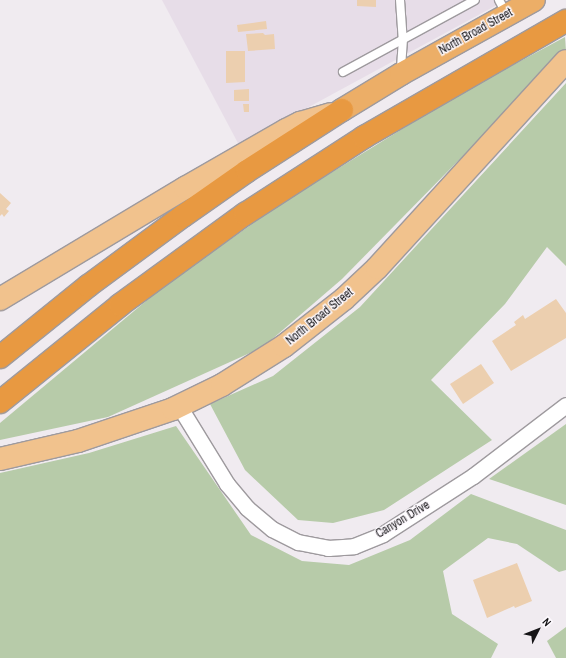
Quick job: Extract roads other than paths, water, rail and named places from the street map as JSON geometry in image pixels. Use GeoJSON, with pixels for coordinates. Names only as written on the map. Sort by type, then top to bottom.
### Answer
{"type":"FeatureCollection","features":[{"type":"Feature","properties":{"kind":"highway","name":"North Broad Street"},"geometry":{"type":"LineString","coordinates":[[342,110],[503,8],[534,0]]}},
{"type":"Feature","properties":{"kind":"highway"},"geometry":{"type":"LineString","coordinates":[[0,402],[120,305],[246,214],[376,130],[566,21]]}},
{"type":"Feature","properties":{"kind":"highway"},"geometry":{"type":"LineString","coordinates":[[0,357],[88,286],[182,216],[270,156],[342,110]]}},
{"type":"Feature","properties":{"kind":"main road","name":"North Broad Street"},"geometry":{"type":"LineString","coordinates":[[0,459],[78,441],[179,406],[222,385],[267,358],[302,334],[344,299],[394,251],[566,61]]}},
{"type":"Feature","properties":{"kind":"main road","name":"North Broad Street"},"geometry":{"type":"LineString","coordinates":[[0,299],[185,188],[300,123],[342,110]]}},
{"type":"Feature","properties":{"kind":"street","name":"Canyon Drive"},"geometry":{"type":"LineString","coordinates":[[179,406],[227,484],[247,508],[272,529],[298,542],[328,548],[354,546],[383,534],[473,476],[566,406]]}},
{"type":"Feature","properties":{"kind":"lane"},"geometry":{"type":"LineString","coordinates":[[400,0],[403,39],[401,74]]}},
{"type":"Feature","properties":{"kind":"lane"},"geometry":{"type":"LineString","coordinates":[[343,72],[475,0]]}}]}
